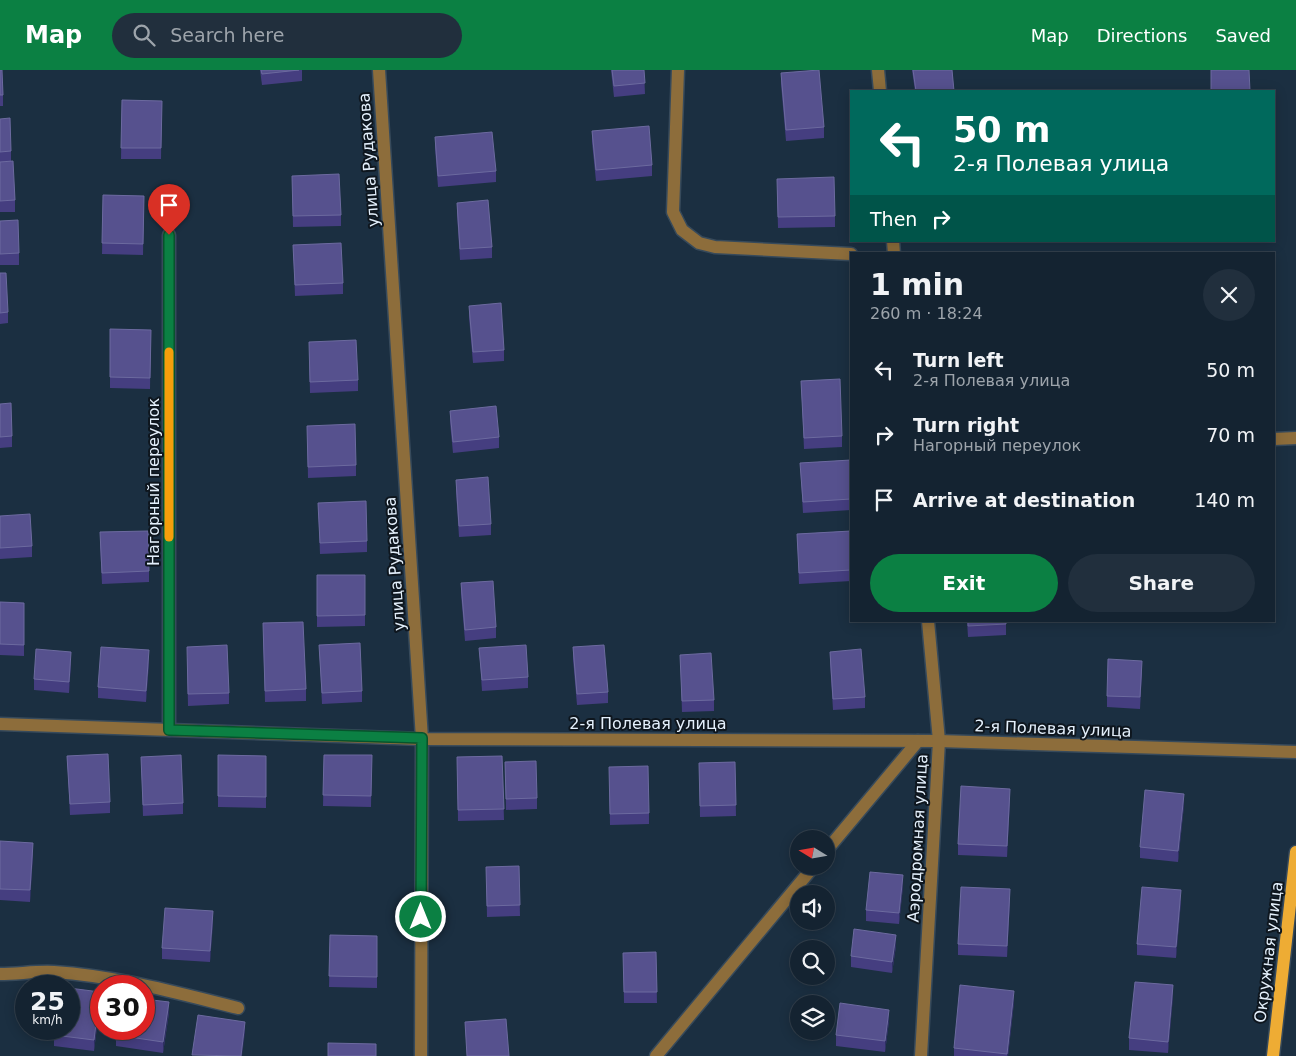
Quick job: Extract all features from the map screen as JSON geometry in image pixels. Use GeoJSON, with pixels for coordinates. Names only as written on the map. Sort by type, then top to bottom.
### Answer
{"type":"FeatureCollection","features":[{"type":"Feature","properties":{"kind":"main road","name":"Окружная улица"},"geometry":{"type":"LineString","coordinates":[[1272,1056],[1296,852]]}},
{"type":"Feature","properties":{"kind":"street","name":"улица Рудакова"},"geometry":{"type":"LineString","coordinates":[[378,70],[422,738],[421,1056]]}},
{"type":"Feature","properties":{"kind":"street"},"geometry":{"type":"LineString","coordinates":[[678,70],[673,212],[682,230],[700,243],[715,247],[850,254]]}},
{"type":"Feature","properties":{"kind":"street"},"geometry":{"type":"LineString","coordinates":[[878,70],[880,90]]}},
{"type":"Feature","properties":{"kind":"street","name":"Нагорный переулок"},"geometry":{"type":"LineString","coordinates":[[169,235],[169,730]]}},
{"type":"Feature","properties":{"kind":"street"},"geometry":{"type":"LineString","coordinates":[[1275,439],[1296,438]]}},
{"type":"Feature","properties":{"kind":"street","name":"Аэродромная улица"},"geometry":{"type":"LineString","coordinates":[[921,1056],[938,741],[928,622]]}},
{"type":"Feature","properties":{"kind":"street","name":"2-я Полевая улица"},"geometry":{"type":"LineString","coordinates":[[0,724],[422,738],[938,741],[1296,752]]}},
{"type":"Feature","properties":{"kind":"street"},"geometry":{"type":"LineString","coordinates":[[835,840],[918,741]]}},
{"type":"Feature","properties":{"kind":"street"},"geometry":{"type":"LineString","coordinates":[[656,1056],[807,875]]}},
{"type":"Feature","properties":{"kind":"street"},"geometry":{"type":"LineString","coordinates":[[0,974],[51,972],[90,975],[134,982],[238,1008]]}},
{"type":"Feature","properties":{"kind":"building"},"geometry":{"type":"Polygon","coordinates":[[[0,70],[2,70],[3,95],[0,95],[0,70]]]}},
{"type":"Feature","properties":{"kind":"building"},"geometry":{"type":"Polygon","coordinates":[[[261,70],[299,70],[262,74],[261,70]]]}},
{"type":"Feature","properties":{"kind":"building"},"geometry":{"type":"Polygon","coordinates":[[[612,70],[644,70],[645,83],[614,86],[612,70]]]}},
{"type":"Feature","properties":{"kind":"building"},"geometry":{"type":"Polygon","coordinates":[[[819,70],[824,127],[786,130],[781,73],[819,70]]]}},
{"type":"Feature","properties":{"kind":"building"},"geometry":{"type":"Polygon","coordinates":[[[913,70],[952,70],[954,90],[916,90],[913,70]]]}},
{"type":"Feature","properties":{"kind":"building"},"geometry":{"type":"Polygon","coordinates":[[[1211,70],[1249,70],[1250,90],[1211,90],[1211,70]]]}},
{"type":"Feature","properties":{"kind":"building"},"geometry":{"type":"Polygon","coordinates":[[[122,100],[162,101],[161,148],[121,148],[122,100]]]}},
{"type":"Feature","properties":{"kind":"building"},"geometry":{"type":"Polygon","coordinates":[[[10,118],[11,151],[0,152],[0,119],[10,118]]]}},
{"type":"Feature","properties":{"kind":"building"},"geometry":{"type":"Polygon","coordinates":[[[649,126],[652,165],[596,170],[592,131],[649,126]]]}},
{"type":"Feature","properties":{"kind":"building"},"geometry":{"type":"Polygon","coordinates":[[[492,132],[496,171],[438,176],[435,137],[492,132]]]}},
{"type":"Feature","properties":{"kind":"building"},"geometry":{"type":"Polygon","coordinates":[[[13,161],[15,200],[0,201],[0,162],[13,161]]]}},
{"type":"Feature","properties":{"kind":"building"},"geometry":{"type":"Polygon","coordinates":[[[339,174],[341,215],[293,216],[292,176],[339,174]]]}},
{"type":"Feature","properties":{"kind":"building"},"geometry":{"type":"Polygon","coordinates":[[[834,177],[835,216],[778,217],[777,179],[834,177]]]}},
{"type":"Feature","properties":{"kind":"building"},"geometry":{"type":"Polygon","coordinates":[[[103,195],[144,196],[143,244],[102,243],[103,195]]]}},
{"type":"Feature","properties":{"kind":"building"},"geometry":{"type":"Polygon","coordinates":[[[488,200],[492,247],[460,249],[457,203],[488,200]]]}},
{"type":"Feature","properties":{"kind":"building"},"geometry":{"type":"Polygon","coordinates":[[[18,220],[19,253],[0,254],[0,221],[18,220]]]}},
{"type":"Feature","properties":{"kind":"building"},"geometry":{"type":"Polygon","coordinates":[[[341,243],[343,283],[295,285],[293,245],[341,243]]]}},
{"type":"Feature","properties":{"kind":"building"},"geometry":{"type":"Polygon","coordinates":[[[0,273],[6,273],[8,312],[0,313],[0,273]]]}},
{"type":"Feature","properties":{"kind":"building"},"geometry":{"type":"Polygon","coordinates":[[[501,303],[504,350],[473,352],[469,306],[501,303]]]}},
{"type":"Feature","properties":{"kind":"building"},"geometry":{"type":"Polygon","coordinates":[[[110,329],[151,330],[150,378],[110,377],[110,329]]]}},
{"type":"Feature","properties":{"kind":"building"},"geometry":{"type":"Polygon","coordinates":[[[356,340],[358,380],[310,382],[309,342],[356,340]]]}},
{"type":"Feature","properties":{"kind":"building"},"geometry":{"type":"Polygon","coordinates":[[[840,379],[842,436],[804,438],[801,381],[840,379]]]}},
{"type":"Feature","properties":{"kind":"building"},"geometry":{"type":"Polygon","coordinates":[[[11,403],[12,436],[0,437],[0,404],[11,403]]]}},
{"type":"Feature","properties":{"kind":"building"},"geometry":{"type":"Polygon","coordinates":[[[496,406],[499,437],[453,442],[450,411],[496,406]]]}},
{"type":"Feature","properties":{"kind":"building"},"geometry":{"type":"Polygon","coordinates":[[[355,424],[356,465],[308,467],[307,426],[355,424]]]}},
{"type":"Feature","properties":{"kind":"building"},"geometry":{"type":"Polygon","coordinates":[[[850,460],[850,499],[803,502],[800,463],[850,460]]]}},
{"type":"Feature","properties":{"kind":"building"},"geometry":{"type":"Polygon","coordinates":[[[488,477],[491,524],[459,526],[456,480],[488,477]]]}},
{"type":"Feature","properties":{"kind":"building"},"geometry":{"type":"Polygon","coordinates":[[[366,501],[367,541],[320,543],[318,503],[366,501]]]}},
{"type":"Feature","properties":{"kind":"building"},"geometry":{"type":"Polygon","coordinates":[[[30,514],[32,546],[0,548],[0,516],[30,514]]]}},
{"type":"Feature","properties":{"kind":"building"},"geometry":{"type":"Polygon","coordinates":[[[148,531],[149,571],[102,573],[100,532],[148,531]]]}},
{"type":"Feature","properties":{"kind":"building"},"geometry":{"type":"Polygon","coordinates":[[[850,531],[850,570],[799,573],[797,534],[850,531]]]}},
{"type":"Feature","properties":{"kind":"building"},"geometry":{"type":"Polygon","coordinates":[[[317,575],[365,575],[365,615],[317,616],[317,575]]]}},
{"type":"Feature","properties":{"kind":"building"},"geometry":{"type":"Polygon","coordinates":[[[493,581],[496,627],[465,630],[461,583],[493,581]]]}},
{"type":"Feature","properties":{"kind":"building"},"geometry":{"type":"Polygon","coordinates":[[[0,602],[24,603],[24,645],[0,644],[0,602]]]}},
{"type":"Feature","properties":{"kind":"building"},"geometry":{"type":"Polygon","coordinates":[[[303,622],[306,689],[265,691],[263,623],[303,622]]]}},
{"type":"Feature","properties":{"kind":"building"},"geometry":{"type":"Polygon","coordinates":[[[968,622],[1006,622],[1006,624],[968,626],[968,622]]]}},
{"type":"Feature","properties":{"kind":"building"},"geometry":{"type":"Polygon","coordinates":[[[360,643],[362,691],[322,693],[319,645],[360,643]]]}},
{"type":"Feature","properties":{"kind":"building"},"geometry":{"type":"Polygon","coordinates":[[[227,645],[229,693],[188,694],[187,647],[227,645]]]}},
{"type":"Feature","properties":{"kind":"building"},"geometry":{"type":"Polygon","coordinates":[[[526,645],[528,677],[482,680],[479,648],[526,645]]]}},
{"type":"Feature","properties":{"kind":"building"},"geometry":{"type":"Polygon","coordinates":[[[604,645],[608,692],[577,694],[573,647],[604,645]]]}},
{"type":"Feature","properties":{"kind":"building"},"geometry":{"type":"Polygon","coordinates":[[[101,647],[149,650],[146,691],[98,687],[101,647]]]}},
{"type":"Feature","properties":{"kind":"building"},"geometry":{"type":"Polygon","coordinates":[[[36,649],[71,652],[69,682],[34,679],[36,649]]]}},
{"type":"Feature","properties":{"kind":"building"},"geometry":{"type":"Polygon","coordinates":[[[861,649],[865,697],[833,699],[830,652],[861,649]]]}},
{"type":"Feature","properties":{"kind":"building"},"geometry":{"type":"Polygon","coordinates":[[[711,653],[714,700],[682,701],[680,655],[711,653]]]}},
{"type":"Feature","properties":{"kind":"building"},"geometry":{"type":"Polygon","coordinates":[[[1108,659],[1142,661],[1140,697],[1107,696],[1108,659]]]}},
{"type":"Feature","properties":{"kind":"building"},"geometry":{"type":"Polygon","coordinates":[[[108,754],[110,802],[70,804],[67,756],[108,754]]]}},
{"type":"Feature","properties":{"kind":"building"},"geometry":{"type":"Polygon","coordinates":[[[181,755],[183,803],[143,805],[141,757],[181,755]]]}},
{"type":"Feature","properties":{"kind":"building"},"geometry":{"type":"Polygon","coordinates":[[[218,755],[266,756],[266,797],[218,796],[218,755]]]}},
{"type":"Feature","properties":{"kind":"building"},"geometry":{"type":"Polygon","coordinates":[[[324,755],[372,755],[371,796],[323,795],[324,755]]]}},
{"type":"Feature","properties":{"kind":"building"},"geometry":{"type":"Polygon","coordinates":[[[502,756],[504,809],[458,810],[457,757],[502,756]]]}},
{"type":"Feature","properties":{"kind":"building"},"geometry":{"type":"Polygon","coordinates":[[[536,761],[537,798],[506,799],[505,762],[536,761]]]}},
{"type":"Feature","properties":{"kind":"building"},"geometry":{"type":"Polygon","coordinates":[[[735,762],[736,805],[700,806],[699,763],[735,762]]]}},
{"type":"Feature","properties":{"kind":"building"},"geometry":{"type":"Polygon","coordinates":[[[648,766],[649,813],[610,814],[609,767],[648,766]]]}},
{"type":"Feature","properties":{"kind":"building"},"geometry":{"type":"Polygon","coordinates":[[[961,786],[1010,789],[1007,846],[958,844],[961,786]]]}},
{"type":"Feature","properties":{"kind":"building"},"geometry":{"type":"Polygon","coordinates":[[[1145,790],[1184,794],[1178,851],[1140,847],[1145,790]]]}},
{"type":"Feature","properties":{"kind":"building"},"geometry":{"type":"Polygon","coordinates":[[[0,841],[33,843],[30,890],[0,889],[0,841]]]}},
{"type":"Feature","properties":{"kind":"building"},"geometry":{"type":"Polygon","coordinates":[[[519,866],[520,905],[487,906],[486,867],[519,866]]]}},
{"type":"Feature","properties":{"kind":"building"},"geometry":{"type":"Polygon","coordinates":[[[870,872],[903,875],[899,913],[866,910],[870,872]]]}},
{"type":"Feature","properties":{"kind":"building"},"geometry":{"type":"Polygon","coordinates":[[[961,887],[1010,889],[1007,946],[958,944],[961,887]]]}},
{"type":"Feature","properties":{"kind":"building"},"geometry":{"type":"Polygon","coordinates":[[[1142,887],[1181,890],[1176,947],[1137,944],[1142,887]]]}},
{"type":"Feature","properties":{"kind":"building"},"geometry":{"type":"Polygon","coordinates":[[[165,908],[213,911],[210,951],[162,948],[165,908]]]}},
{"type":"Feature","properties":{"kind":"building"},"geometry":{"type":"Polygon","coordinates":[[[854,929],[896,935],[892,962],[851,956],[854,929]]]}},
{"type":"Feature","properties":{"kind":"building"},"geometry":{"type":"Polygon","coordinates":[[[330,935],[377,936],[377,977],[329,976],[330,935]]]}},
{"type":"Feature","properties":{"kind":"building"},"geometry":{"type":"Polygon","coordinates":[[[656,952],[657,992],[624,992],[623,953],[656,952]]]}},
{"type":"Feature","properties":{"kind":"building"},"geometry":{"type":"Polygon","coordinates":[[[1135,982],[1173,985],[1168,1042],[1129,1038],[1135,982]]]}},
{"type":"Feature","properties":{"kind":"building"},"geometry":{"type":"Polygon","coordinates":[[[960,985],[1014,991],[1007,1054],[954,1048],[960,985]]]}},
{"type":"Feature","properties":{"kind":"building"},"geometry":{"type":"Polygon","coordinates":[[[80,989],[90,991],[90,1040],[80,1038],[80,989]]]}},
{"type":"Feature","properties":{"kind":"building"},"geometry":{"type":"Polygon","coordinates":[[[155,1000],[169,1002],[163,1042],[150,1040],[155,1040],[155,1000]]]}},
{"type":"Feature","properties":{"kind":"building"},"geometry":{"type":"Polygon","coordinates":[[[840,1003],[889,1010],[885,1041],[836,1035],[840,1003]]]}},
{"type":"Feature","properties":{"kind":"building"},"geometry":{"type":"Polygon","coordinates":[[[198,1015],[245,1022],[241,1056],[192,1055],[198,1015]]]}},
{"type":"Feature","properties":{"kind":"building"},"geometry":{"type":"Polygon","coordinates":[[[506,1019],[509,1056],[467,1056],[465,1022],[506,1019]]]}},
{"type":"Feature","properties":{"kind":"building"},"geometry":{"type":"Polygon","coordinates":[[[328,1043],[376,1044],[376,1056],[328,1056],[328,1043]]]}},
{"type":"Feature","properties":{"kind":"slow traffic"},"geometry":{"type":"LineString","coordinates":[[169,352],[169,537]]}},
{"type":"Feature","properties":{"kind":"route"},"geometry":{"type":"LineString","coordinates":[[169,235],[169,730],[422,738],[421,917]]}}]}
